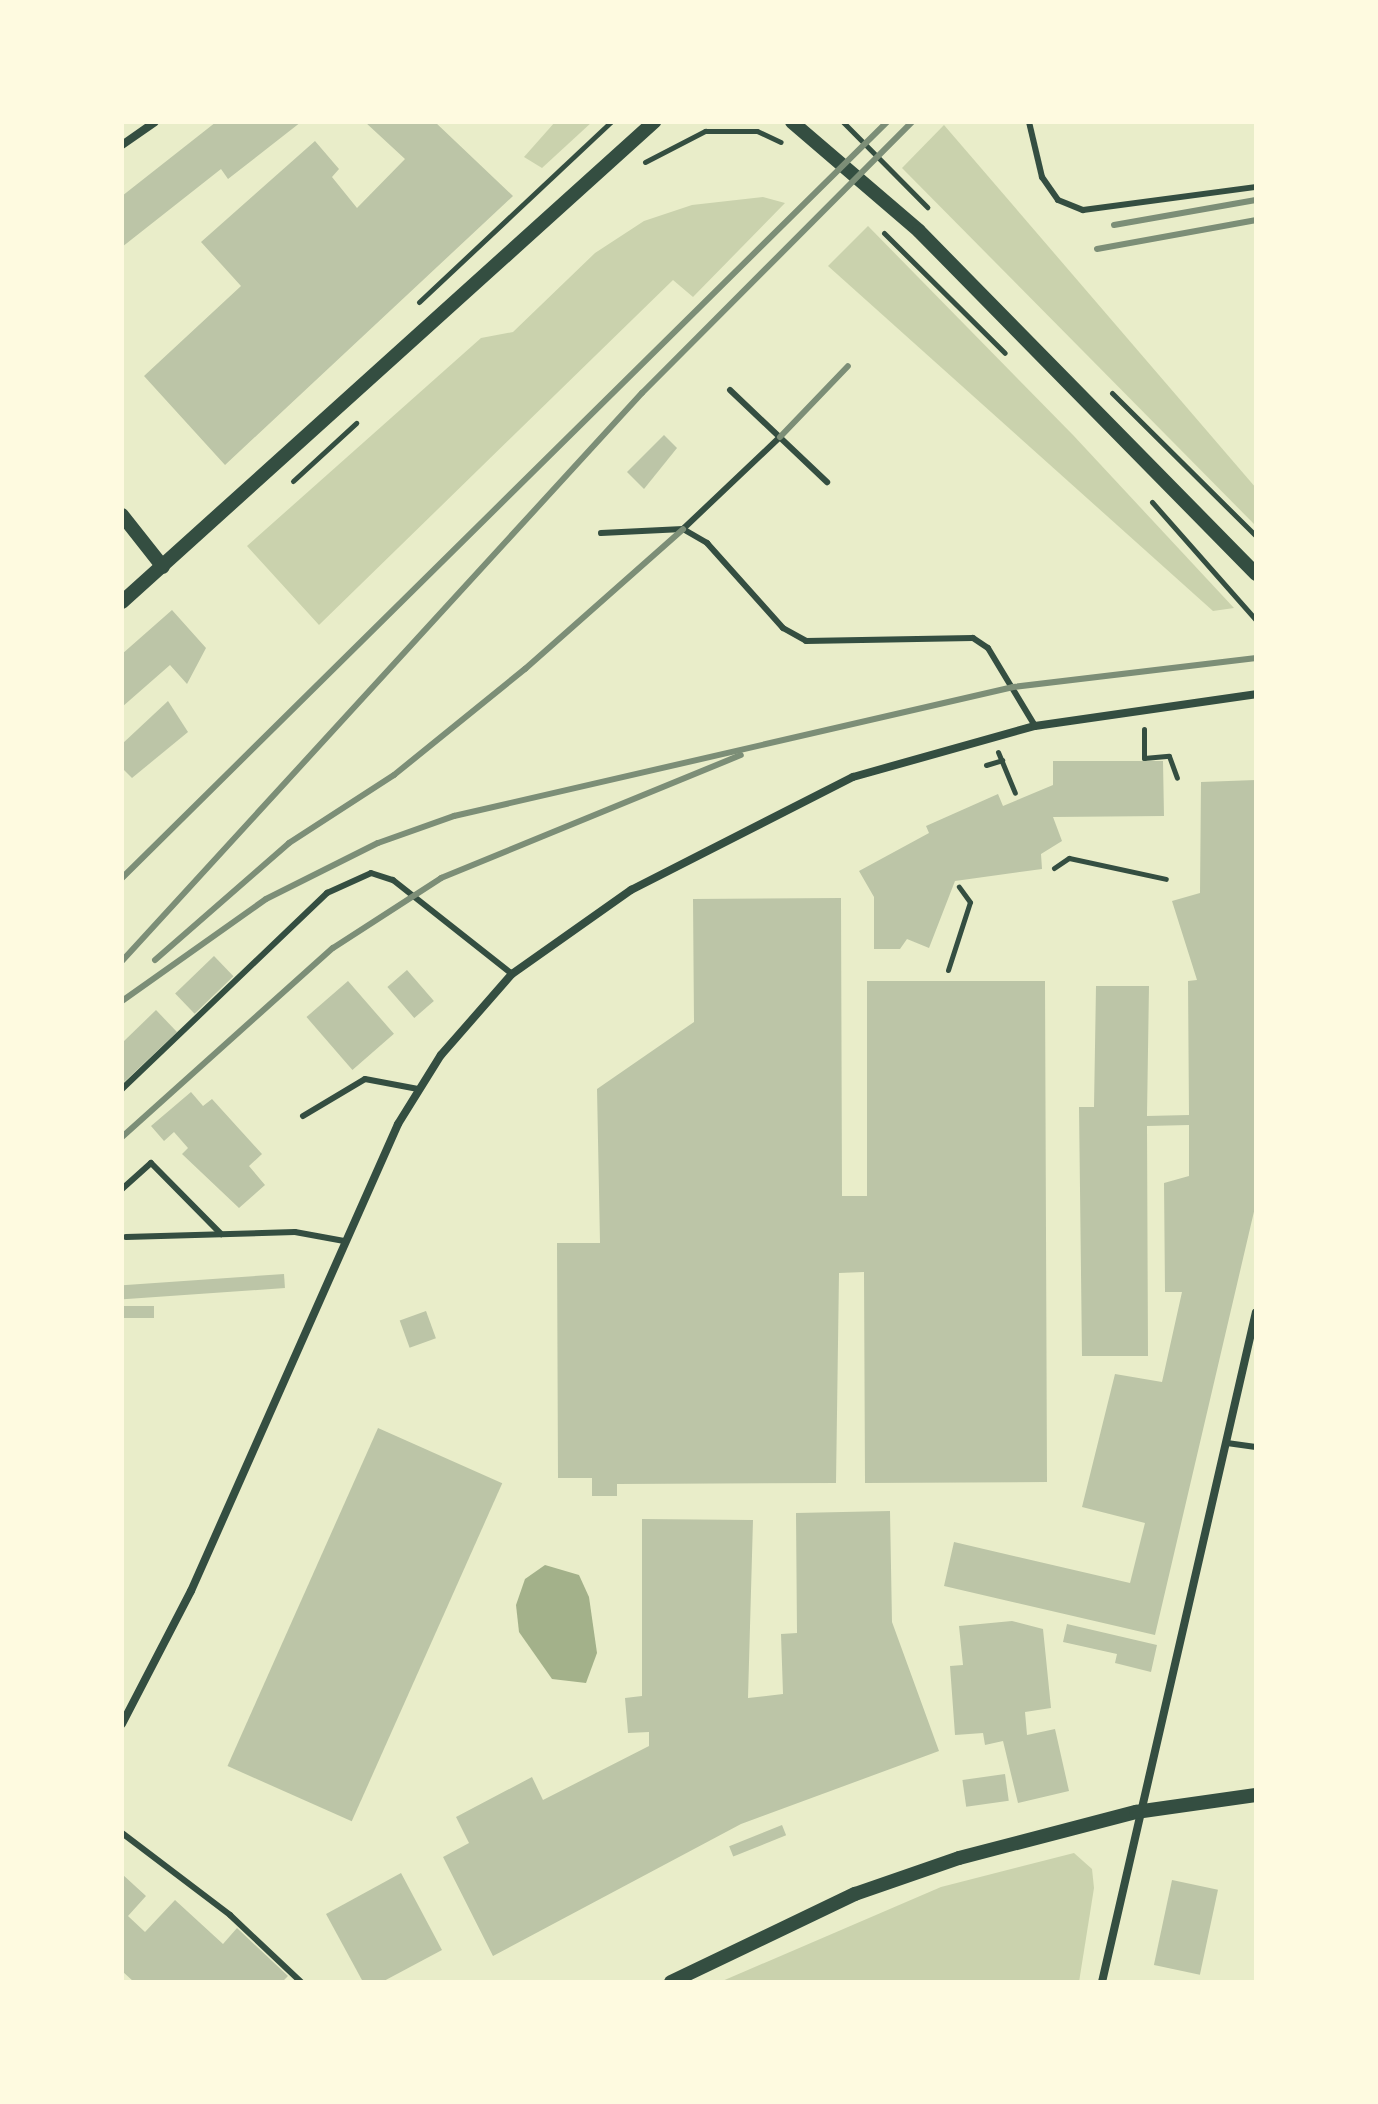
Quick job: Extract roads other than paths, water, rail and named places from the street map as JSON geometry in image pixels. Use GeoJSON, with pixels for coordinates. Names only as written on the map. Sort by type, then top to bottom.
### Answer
{"type":"FeatureCollection","features":[{"type":"Feature","properties":{"kind":"street"},"geometry":{"type":"LineString","coordinates":[[122,145],[155,122]]}},
{"type":"Feature","properties":{"kind":"street"},"geometry":{"type":"LineString","coordinates":[[122,602],[654,122]]}},
{"type":"Feature","properties":{"kind":"street"},"geometry":{"type":"LineString","coordinates":[[792,122],[919,231],[1256,574]]}},
{"type":"Feature","properties":{"kind":"street"},"geometry":{"type":"LineString","coordinates":[[122,515],[163,567]]}},
{"type":"Feature","properties":{"kind":"street"},"geometry":{"type":"LineString","coordinates":[[122,1724],[191,1591],[344,1241],[418,1089],[512,974],[631,890],[797,801],[905,758],[1035,726],[1256,694]]}},
{"type":"Feature","properties":{"kind":"street"},"geometry":{"type":"LineString","coordinates":[[1102,1982],[1136,1812],[1256,1312]]}},
{"type":"Feature","properties":{"kind":"street"},"geometry":{"type":"LineString","coordinates":[[671,1982],[855,1894],[1024,1838],[1136,1812],[1256,1795]]}},
{"type":"Feature","properties":{"kind":"lane"},"geometry":{"type":"LineString","coordinates":[[1029,122],[1042,177],[1058,200],[1083,210],[1256,187]]}},
{"type":"Feature","properties":{"kind":"lane"},"geometry":{"type":"LineString","coordinates":[[730,390],[827,482]]}},
{"type":"Feature","properties":{"kind":"lane"},"geometry":{"type":"LineString","coordinates":[[683,529],[780,437]]}},
{"type":"Feature","properties":{"kind":"lane"},"geometry":{"type":"LineString","coordinates":[[601,533],[683,529],[716,551],[783,628],[806,641],[973,638],[988,648],[1035,726]]}},
{"type":"Feature","properties":{"kind":"lane"},"geometry":{"type":"LineString","coordinates":[[122,1089],[327,893],[371,873],[393,880],[512,974]]}},
{"type":"Feature","properties":{"kind":"lane"},"geometry":{"type":"LineString","coordinates":[[303,1116],[365,1079],[418,1089]]}},
{"type":"Feature","properties":{"kind":"lane"},"geometry":{"type":"LineString","coordinates":[[122,1189],[151,1163],[221,1234]]}},
{"type":"Feature","properties":{"kind":"lane"},"geometry":{"type":"LineString","coordinates":[[126,1237],[295,1232],[344,1241]]}},
{"type":"Feature","properties":{"kind":"lane"},"geometry":{"type":"LineString","coordinates":[[1227,1443],[1256,1447]]}},
{"type":"Feature","properties":{"kind":"lane"},"geometry":{"type":"LineString","coordinates":[[122,1833],[230,1915],[301,1982]]}},
{"type":"Feature","properties":{"kind":"railway"},"geometry":{"type":"LineString","coordinates":[[122,878],[887,122]]}},
{"type":"Feature","properties":{"kind":"railway"},"geometry":{"type":"LineString","coordinates":[[122,961],[642,393],[912,122]]}},
{"type":"Feature","properties":{"kind":"railway"},"geometry":{"type":"LineString","coordinates":[[1114,225],[1256,200]]}},
{"type":"Feature","properties":{"kind":"railway"},"geometry":{"type":"LineString","coordinates":[[1097,249],[1256,220]]}},
{"type":"Feature","properties":{"kind":"railway"},"geometry":{"type":"LineString","coordinates":[[780,437],[848,366]]}},
{"type":"Feature","properties":{"kind":"railway"},"geometry":{"type":"LineString","coordinates":[[155,960],[289,843],[394,775],[525,669],[683,529]]}},
{"type":"Feature","properties":{"kind":"railway"},"geometry":{"type":"LineString","coordinates":[[122,1001],[266,899],[378,843],[454,816],[1013,687],[1256,658]]}},
{"type":"Feature","properties":{"kind":"railway"},"geometry":{"type":"LineString","coordinates":[[122,1137],[333,948],[441,878],[741,755]]}}]}
